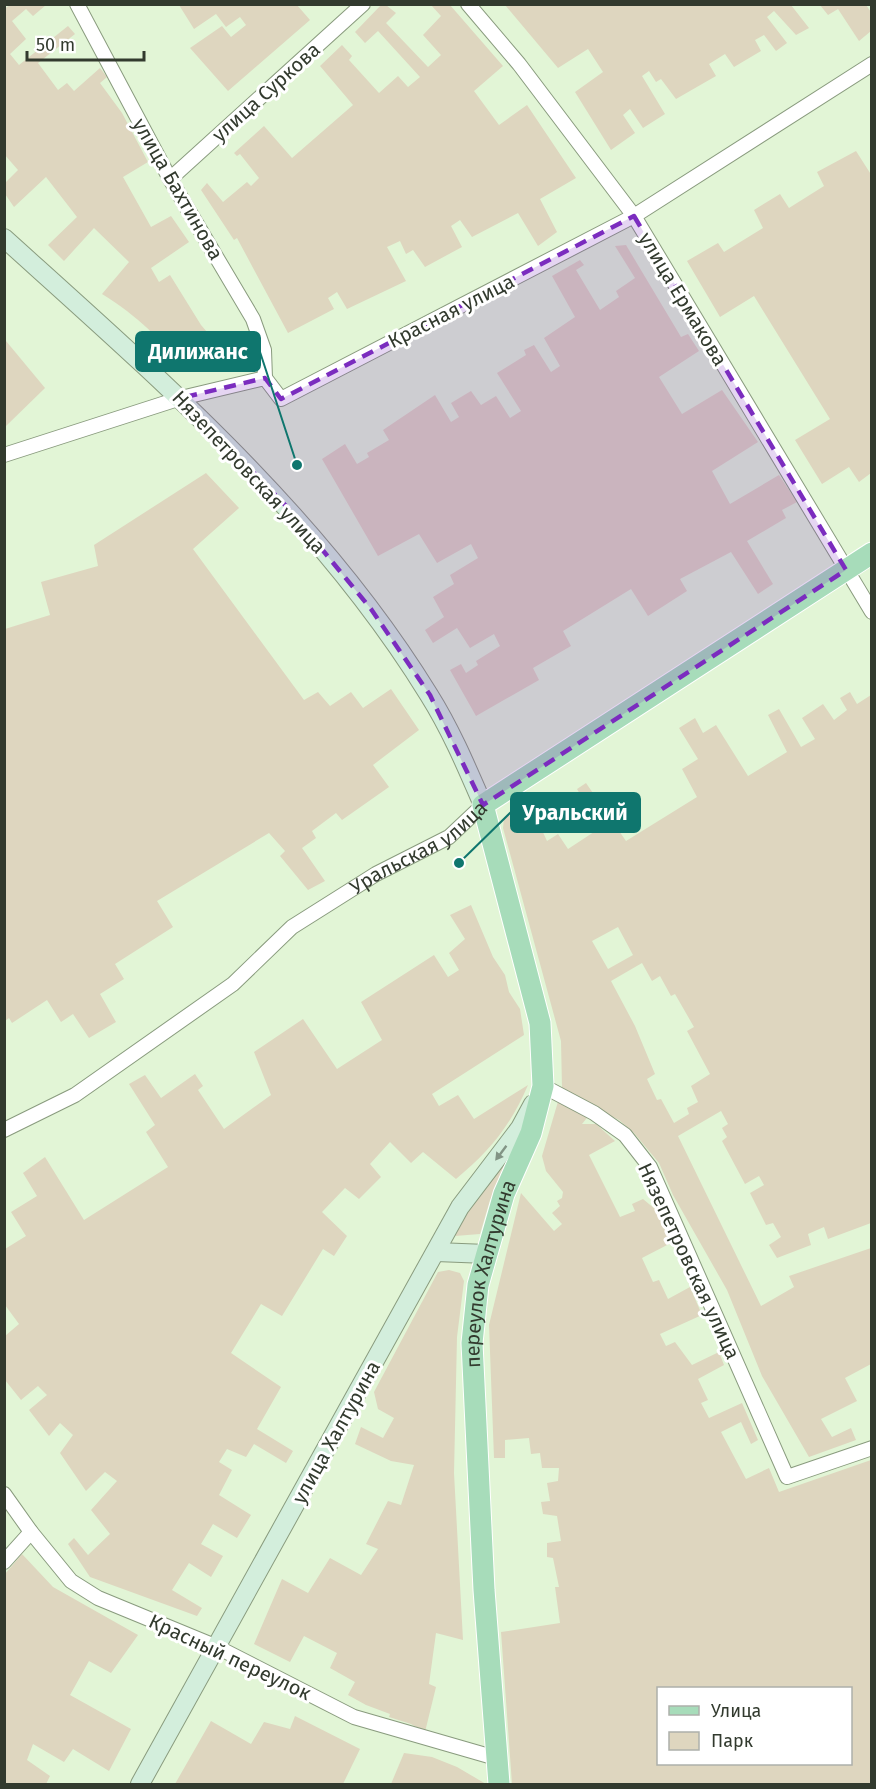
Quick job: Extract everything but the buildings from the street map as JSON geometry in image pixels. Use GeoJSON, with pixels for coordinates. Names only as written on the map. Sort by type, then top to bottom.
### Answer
{"type":"FeatureCollection","features":[{"type":"Feature","properties":{"kind":"main road","name":"Уральская улица"},"geometry":{"type":"LineString","coordinates":[[483,805],[872,553]]}},
{"type":"Feature","properties":{"kind":"main road","name":"переулок Халтурина"},"geometry":{"type":"LineString","coordinates":[[483,805],[540,1023],[543,1086],[531,1133],[504,1194],[478,1285],[472,1343],[484,1590],[499,1785]]}},
{"type":"Feature","properties":{"kind":"street","name":"улица Бахтинова"},"geometry":{"type":"LineString","coordinates":[[77,4],[170,179],[253,319],[264,350],[265,378]]}},
{"type":"Feature","properties":{"kind":"street","name":"улица Суркова"},"geometry":{"type":"LineString","coordinates":[[170,179],[363,4]]}},
{"type":"Feature","properties":{"kind":"street","name":"улица Ермакова"},"geometry":{"type":"LineString","coordinates":[[468,4],[519,64],[634,216],[872,612]]}},
{"type":"Feature","properties":{"kind":"street","name":"Красная улица"},"geometry":{"type":"LineString","coordinates":[[265,378],[281,399],[634,216],[872,64]]}},
{"type":"Feature","properties":{"kind":"street","name":"Нязепетровская улица"},"geometry":{"type":"LineString","coordinates":[[4,238],[181,398],[288,508],[371,609],[430,695],[457,746],[483,805]]}},
{"type":"Feature","properties":{"kind":"street"},"geometry":{"type":"LineString","coordinates":[[4,455],[181,398],[265,378]]}},
{"type":"Feature","properties":{"kind":"street","name":"Уральская улица"},"geometry":{"type":"LineString","coordinates":[[4,1130],[84,1089],[233,984],[292,927],[376,874],[449,837],[483,805]]}},
{"type":"Feature","properties":{"kind":"street","name":"Нязепетровская улица"},"geometry":{"type":"LineString","coordinates":[[543,1086],[594,1113],[625,1135],[650,1167],[787,1477],[872,1448]]}},
{"type":"Feature","properties":{"kind":"street","name":"улица Халтурина"},"geometry":{"type":"LineString","coordinates":[[140,1785],[460,1207],[520,1128],[543,1086]]}},
{"type":"Feature","properties":{"kind":"street"},"geometry":{"type":"LineString","coordinates":[[436,1252],[487,1254]]}},
{"type":"Feature","properties":{"kind":"street","name":"Красный переулок"},"geometry":{"type":"LineString","coordinates":[[4,1494],[71,1581],[98,1598],[217,1647],[354,1717],[496,1758]]}},
{"type":"Feature","properties":{"kind":"street"},"geometry":{"type":"LineString","coordinates":[[4,1562],[31,1532]]}},
{"type":"Feature","properties":{"kind":"highlighted area"},"geometry":{"type":"Polygon","coordinates":[[[634,216],[846,570],[483,805],[430,695],[371,609],[288,508],[181,398],[265,378],[281,399],[634,216]]]}},
{"type":"Feature","properties":{"kind":"green space"},"geometry":{"type":"Polygon","coordinates":[[[382,4],[396,13],[386,23],[428,67],[441,55],[423,35],[441,16],[431,5],[450,5],[503,66],[474,91],[499,125],[527,105],[576,178],[540,199],[557,232],[538,246],[518,213],[472,237],[460,220],[451,226],[462,247],[425,267],[413,250],[406,254],[400,241],[387,247],[406,281],[347,309],[337,292],[328,298],[334,309],[288,333],[237,238],[234,240],[201,190],[207,183],[223,202],[247,182],[251,186],[259,178],[240,154],[237,156],[234,153],[264,126],[292,158],[353,105],[320,66],[342,45],[352,56],[349,60],[379,93],[398,76],[408,87],[420,77],[378,31],[365,43],[355,32],[382,4]]]}},
{"type":"Feature","properties":{"kind":"green space"},"geometry":{"type":"Polygon","coordinates":[[[10,5],[46,5],[33,16],[26,9],[12,21],[26,39],[10,54],[19,65],[68,26],[75,34],[38,63],[58,90],[67,83],[74,91],[100,68],[107,77],[100,83],[122,113],[148,162],[123,177],[151,227],[171,216],[189,242],[151,268],[159,282],[170,275],[201,325],[226,354],[188,371],[148,329],[102,294],[129,262],[94,228],[64,261],[48,245],[77,217],[46,177],[14,207],[5,194],[5,183],[18,170],[4,154],[4,9],[10,5]]]}},
{"type":"Feature","properties":{"kind":"green space"},"geometry":{"type":"Polygon","coordinates":[[[179,5],[297,5],[310,20],[228,91],[190,48],[222,26],[231,37],[246,25],[240,17],[226,27],[216,14],[194,29],[179,5]]]}},
{"type":"Feature","properties":{"kind":"green space"},"geometry":{"type":"Polygon","coordinates":[[[505,5],[791,5],[809,28],[796,35],[774,11],[767,17],[787,43],[776,51],[764,35],[755,40],[761,51],[734,67],[725,54],[709,64],[716,76],[676,99],[661,79],[656,82],[649,71],[642,76],[665,114],[643,128],[630,109],[623,115],[635,133],[611,150],[575,92],[603,72],[588,49],[558,68],[505,5]]]}},
{"type":"Feature","properties":{"kind":"green space"},"geometry":{"type":"Polygon","coordinates":[[[820,5],[866,5],[871,12],[871,31],[859,41],[838,9],[828,15],[820,5]]]}},
{"type":"Feature","properties":{"kind":"green space"},"geometry":{"type":"Polygon","coordinates":[[[856,151],[872,176],[871,473],[859,482],[849,467],[822,484],[795,440],[830,419],[754,296],[720,317],[687,261],[718,243],[724,252],[763,228],[754,210],[780,194],[789,208],[824,186],[817,172],[856,151]]]}},
{"type":"Feature","properties":{"kind":"green space"},"geometry":{"type":"Polygon","coordinates":[[[626,245],[681,337],[688,334],[699,351],[659,377],[682,414],[722,390],[758,442],[712,471],[730,504],[779,475],[797,502],[782,510],[786,518],[747,541],[773,584],[758,594],[731,552],[680,579],[687,591],[648,616],[631,589],[563,631],[571,646],[533,668],[539,680],[476,716],[450,670],[461,664],[466,673],[478,665],[476,661],[500,646],[494,634],[470,648],[457,628],[433,643],[425,630],[444,617],[433,597],[454,584],[450,575],[478,558],[471,544],[437,563],[419,534],[378,556],[322,459],[345,444],[357,464],[369,457],[367,453],[389,440],[383,430],[435,395],[451,422],[459,417],[451,403],[471,391],[481,405],[496,396],[510,418],[521,411],[497,373],[526,355],[524,350],[534,345],[551,372],[560,366],[544,338],[575,317],[552,276],[580,260],[584,265],[576,270],[600,310],[619,297],[616,291],[635,278],[615,246],[626,245]]]}},
{"type":"Feature","properties":{"kind":"green space"},"geometry":{"type":"Polygon","coordinates":[[[6,341],[45,388],[5,427],[4,342],[6,341]]]}},
{"type":"Feature","properties":{"kind":"green space"},"geometry":{"type":"Polygon","coordinates":[[[206,473],[239,508],[193,549],[304,700],[318,692],[330,706],[351,692],[363,708],[391,689],[419,730],[373,765],[389,787],[342,820],[336,813],[312,831],[316,838],[302,848],[325,881],[308,890],[280,856],[285,851],[269,833],[157,901],[173,927],[115,964],[124,979],[100,994],[116,1022],[89,1038],[73,1014],[61,1022],[47,1000],[12,1023],[9,1018],[5,1021],[5,629],[50,615],[41,582],[98,566],[94,545],[206,473]]]}},
{"type":"Feature","properties":{"kind":"green space"},"geometry":{"type":"Polygon","coordinates":[[[850,692],[857,704],[871,695],[871,1223],[828,1239],[824,1227],[808,1234],[811,1245],[777,1258],[769,1245],[781,1237],[773,1223],[766,1225],[750,1193],[764,1185],[759,1176],[745,1184],[722,1141],[727,1137],[722,1128],[728,1124],[721,1111],[678,1136],[761,1306],[794,1287],[789,1276],[871,1248],[871,1364],[845,1378],[857,1401],[821,1419],[832,1437],[851,1428],[856,1440],[809,1457],[762,1376],[727,1290],[673,1195],[659,1163],[634,1133],[619,1120],[595,1108],[582,1124],[596,1124],[615,1141],[589,1155],[620,1217],[635,1211],[632,1204],[643,1199],[655,1209],[671,1243],[642,1258],[653,1282],[659,1280],[668,1299],[690,1287],[702,1315],[660,1334],[666,1346],[675,1342],[692,1365],[719,1352],[724,1365],[698,1379],[708,1400],[701,1403],[709,1418],[742,1403],[758,1440],[751,1444],[741,1422],[721,1432],[746,1479],[769,1468],[779,1492],[871,1460],[871,1784],[512,1784],[501,1632],[560,1623],[555,1587],[559,1587],[553,1558],[547,1557],[547,1543],[561,1541],[557,1516],[543,1514],[541,1502],[550,1501],[547,1483],[558,1481],[559,1468],[542,1468],[540,1453],[531,1454],[529,1438],[505,1440],[505,1458],[494,1458],[489,1325],[521,1193],[554,1231],[562,1224],[552,1213],[560,1206],[557,1201],[562,1198],[563,1192],[546,1171],[542,1156],[562,1088],[561,1041],[503,828],[504,818],[522,804],[535,815],[547,841],[558,834],[568,849],[600,828],[577,789],[586,783],[626,841],[697,797],[682,769],[698,759],[679,728],[695,718],[703,733],[716,725],[748,776],[787,752],[768,715],[779,709],[801,747],[815,739],[802,718],[823,704],[834,720],[847,710],[840,698],[850,692]],[[618,927],[592,941],[608,969],[633,955],[618,927]],[[642,963],[611,981],[635,1026],[655,1074],[647,1079],[657,1100],[661,1099],[674,1123],[689,1114],[687,1108],[698,1102],[691,1086],[710,1074],[687,1031],[694,1027],[675,994],[671,996],[660,976],[652,981],[642,963]]]}},
{"type":"Feature","properties":{"kind":"green space"},"geometry":{"type":"Polygon","coordinates":[[[471,905],[493,957],[505,975],[509,992],[520,1009],[524,1035],[432,1094],[439,1106],[458,1095],[474,1119],[528,1085],[514,1113],[489,1148],[456,1179],[423,1152],[411,1163],[390,1142],[370,1164],[381,1177],[359,1199],[345,1188],[322,1212],[347,1236],[334,1256],[323,1249],[282,1316],[261,1304],[231,1353],[281,1387],[257,1429],[293,1451],[286,1463],[254,1444],[246,1457],[227,1449],[219,1462],[232,1470],[219,1495],[251,1515],[237,1538],[213,1524],[201,1544],[223,1556],[211,1577],[189,1563],[172,1590],[202,1608],[197,1616],[90,1577],[68,1544],[74,1538],[88,1555],[110,1534],[91,1510],[117,1481],[105,1472],[86,1491],[60,1453],[73,1435],[60,1423],[49,1436],[29,1410],[47,1395],[38,1386],[21,1400],[5,1380],[5,1336],[19,1324],[5,1305],[5,1249],[26,1236],[11,1212],[37,1196],[23,1173],[45,1157],[84,1220],[168,1167],[146,1132],[155,1125],[129,1084],[145,1075],[161,1098],[195,1074],[203,1086],[198,1090],[224,1129],[271,1095],[254,1052],[303,1019],[337,1069],[382,1040],[361,1002],[434,955],[448,977],[459,970],[449,953],[465,939],[450,915],[471,905]]]}},
{"type":"Feature","properties":{"kind":"green space"},"geometry":{"type":"Polygon","coordinates":[[[509,1154],[513,1156],[490,1200],[480,1234],[455,1236],[475,1199],[509,1154]]]}},
{"type":"Feature","properties":{"kind":"green space"},"geometry":{"type":"Polygon","coordinates":[[[449,1270],[460,1273],[464,1281],[457,1337],[454,1473],[463,1640],[436,1633],[429,1684],[436,1687],[425,1732],[411,1724],[389,1717],[390,1714],[348,1695],[355,1682],[330,1668],[337,1653],[304,1636],[290,1662],[254,1644],[282,1579],[308,1593],[330,1558],[361,1575],[378,1549],[366,1544],[388,1501],[401,1505],[414,1465],[391,1461],[355,1444],[361,1427],[383,1438],[394,1418],[378,1409],[374,1392],[438,1272],[449,1270]]]}},
{"type":"Feature","properties":{"kind":"green space"},"geometry":{"type":"Polygon","coordinates":[[[22,1554],[53,1587],[138,1635],[111,1673],[89,1661],[70,1695],[131,1729],[109,1771],[73,1749],[64,1762],[33,1744],[27,1760],[50,1776],[46,1784],[5,1784],[5,1574],[22,1554]]]}},
{"type":"Feature","properties":{"kind":"green space"},"geometry":{"type":"Polygon","coordinates":[[[295,1716],[360,1749],[343,1784],[175,1784],[211,1721],[251,1744],[264,1722],[290,1729],[295,1716]]]}},
{"type":"Feature","properties":{"kind":"green space"},"geometry":{"type":"Polygon","coordinates":[[[404,1753],[432,1757],[457,1767],[486,1784],[391,1784],[404,1753]]]}},
{"type":"Feature","properties":{"kind":"place","name":"Дилижанс"},"geometry":{"type":"Point","coordinates":[297,465]}},
{"type":"Feature","properties":{"kind":"place","name":"Уральский"},"geometry":{"type":"Point","coordinates":[459,863]}}]}
